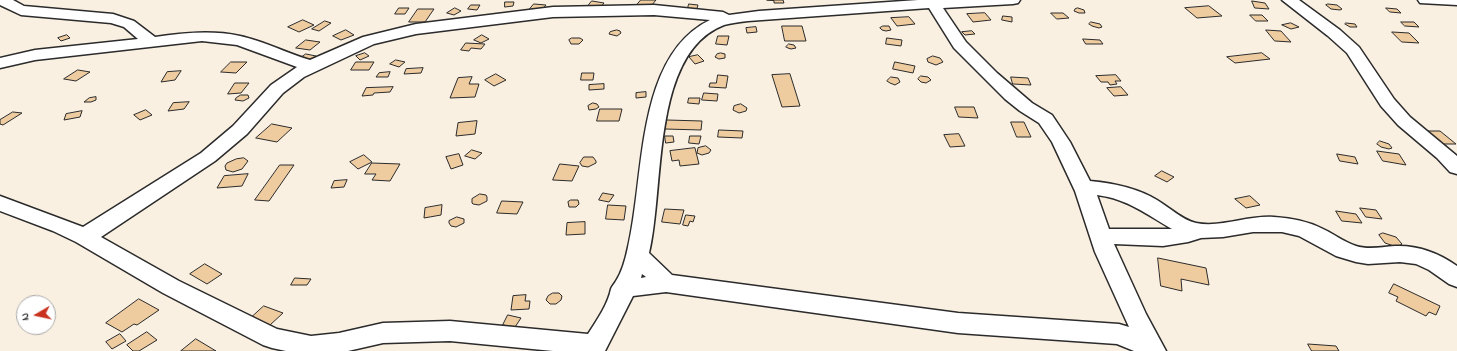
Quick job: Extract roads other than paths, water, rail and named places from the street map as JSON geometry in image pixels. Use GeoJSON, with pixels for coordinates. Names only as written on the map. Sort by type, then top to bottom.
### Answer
{"type":"FeatureCollection","features":[{"type":"Feature","properties":{"kind":"street"},"geometry":{"type":"LineString","coordinates":[[1,0],[21,10],[113,19],[129,24],[152,42]]}},
{"type":"Feature","properties":{"kind":"street"},"geometry":{"type":"LineString","coordinates":[[84,237],[208,157],[240,130],[277,89],[311,66],[369,40],[398,33],[553,12],[632,10],[723,14],[820,10],[932,2],[1013,0]]}},
{"type":"Feature","properties":{"kind":"street"},"geometry":{"type":"LineString","coordinates":[[1288,0],[1334,33],[1353,50],[1387,102],[1404,121],[1444,154],[1457,168]]}},
{"type":"Feature","properties":{"kind":"street"},"geometry":{"type":"LineString","coordinates":[[1425,0],[1457,1]]}},
{"type":"Feature","properties":{"kind":"street"},"geometry":{"type":"LineString","coordinates":[[932,2],[960,45],[991,77],[1026,107],[1046,119],[1062,142],[1083,187],[1106,252],[1151,349]]}},
{"type":"Feature","properties":{"kind":"street"},"geometry":{"type":"LineString","coordinates":[[0,203],[61,226],[84,237],[171,287],[272,338],[312,346],[339,343],[383,333],[450,331],[593,348],[616,307],[637,256],[645,213],[658,114],[668,74],[675,61],[695,37],[723,14]]}},
{"type":"Feature","properties":{"kind":"street"},"geometry":{"type":"LineString","coordinates":[[0,63],[35,54],[202,36],[239,40],[258,46],[282,57],[311,66]]}},
{"type":"Feature","properties":{"kind":"street"},"geometry":{"type":"LineString","coordinates":[[1083,187],[1114,190],[1133,196],[1177,224],[1187,228],[1200,231],[1218,230],[1254,224],[1287,226],[1310,232],[1348,252],[1361,256],[1373,257],[1399,254],[1421,256],[1436,263],[1457,278]]}},
{"type":"Feature","properties":{"kind":"street"},"geometry":{"type":"LineString","coordinates":[[1101,236],[1166,238],[1186,236],[1200,231]]}},
{"type":"Feature","properties":{"kind":"street"},"geometry":{"type":"LineString","coordinates":[[637,256],[666,283]]}},
{"type":"Feature","properties":{"kind":"street"},"geometry":{"type":"LineString","coordinates":[[623,289],[666,283],[958,323],[1118,334],[1151,349]]}},
{"type":"Feature","properties":{"kind":"street"},"geometry":{"type":"LineString","coordinates":[[1118,334],[1134,314]]}}]}
